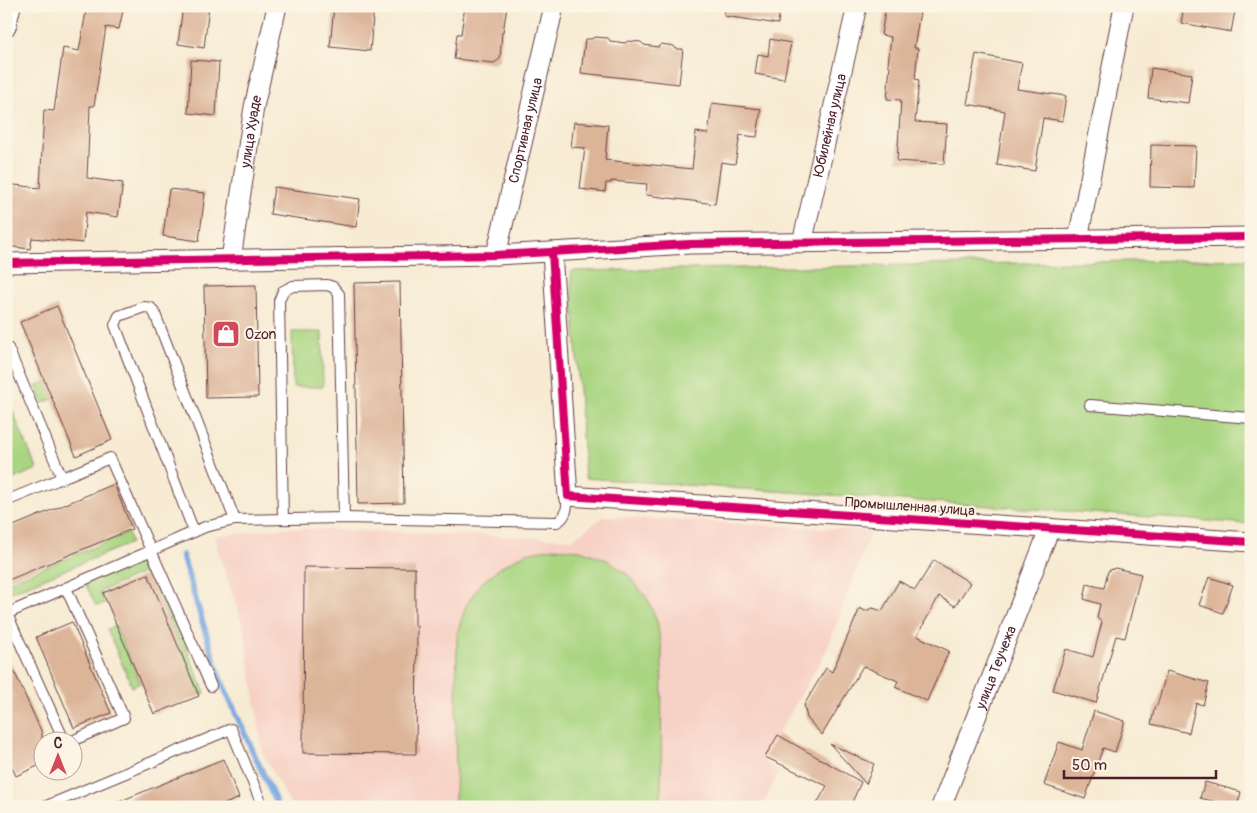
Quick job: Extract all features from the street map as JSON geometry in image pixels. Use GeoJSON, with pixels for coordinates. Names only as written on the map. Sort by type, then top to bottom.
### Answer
{"type":"FeatureCollection","features":[{"type":"Feature","properties":{"kind":"street"},"geometry":{"type":"LineString","coordinates":[[6,27],[10,6]]}},
{"type":"Feature","properties":{"kind":"street","name":"улица Хуаде"},"geometry":{"type":"LineString","coordinates":[[231,260],[254,107],[277,6]]}},
{"type":"Feature","properties":{"kind":"street","name":"Спортивная улица"},"geometry":{"type":"LineString","coordinates":[[496,255],[554,6]]}},
{"type":"Feature","properties":{"kind":"street","name":"Юбилейная улица"},"geometry":{"type":"LineString","coordinates":[[802,243],[857,6]]}},
{"type":"Feature","properties":{"kind":"street"},"geometry":{"type":"LineString","coordinates":[[1078,240],[1124,6]]}},
{"type":"Feature","properties":{"kind":"street"},"geometry":{"type":"LineString","coordinates":[[6,263],[496,255],[690,244],[1251,237]]}},
{"type":"Feature","properties":{"kind":"street"},"geometry":{"type":"LineString","coordinates":[[552,252],[568,496]]}},
{"type":"Feature","properties":{"kind":"street","name":"Промышленная улица"},"geometry":{"type":"LineString","coordinates":[[568,496],[1251,542]]}},
{"type":"Feature","properties":{"kind":"street","name":"улица Теучежа"},"geometry":{"type":"LineString","coordinates":[[941,807],[1050,528]]}},
{"type":"Feature","properties":{"kind":"lane"},"geometry":{"type":"LineString","coordinates":[[283,519],[279,301],[283,291],[293,286],[327,285],[333,287],[339,294],[344,518]]}},
{"type":"Feature","properties":{"kind":"lane"},"geometry":{"type":"LineString","coordinates":[[194,532],[115,325],[119,316],[144,306],[151,308],[155,314],[235,520]]}},
{"type":"Feature","properties":{"kind":"lane"},"geometry":{"type":"LineString","coordinates":[[6,349],[8,348],[62,478]]}},
{"type":"Feature","properties":{"kind":"lane"},"geometry":{"type":"LineString","coordinates":[[1090,405],[1251,418]]}},
{"type":"Feature","properties":{"kind":"lane"},"geometry":{"type":"LineString","coordinates":[[6,501],[110,458],[210,686]]}},
{"type":"Feature","properties":{"kind":"lane"},"geometry":{"type":"LineString","coordinates":[[59,730],[7,614],[215,524],[235,520],[344,518],[557,522],[562,520],[567,512],[568,496]]}},
{"type":"Feature","properties":{"kind":"lane"},"geometry":{"type":"LineString","coordinates":[[66,588],[124,718],[82,736]]}},
{"type":"Feature","properties":{"kind":"lane"},"geometry":{"type":"LineString","coordinates":[[44,807],[231,728],[264,807]]}},
{"type":"Feature","properties":{"kind":"shaded area"},"geometry":{"type":"Polygon","coordinates":[[[604,516],[871,531],[827,649],[763,761],[779,771],[762,807],[292,807],[263,754],[244,628],[217,548],[216,536],[286,528],[573,539],[604,516]]]}},
{"type":"Feature","properties":{"kind":"green space"},"geometry":{"type":"Polygon","coordinates":[[[1251,259],[1251,524],[585,478],[571,271],[1251,259]]]}},
{"type":"Feature","properties":{"kind":"green space"},"geometry":{"type":"Polygon","coordinates":[[[292,332],[322,332],[323,387],[293,387],[292,332]]]}},
{"type":"Feature","properties":{"kind":"green space"},"geometry":{"type":"Polygon","coordinates":[[[76,369],[83,386],[43,403],[36,386],[76,369]]]}},
{"type":"Feature","properties":{"kind":"green space"},"geometry":{"type":"Polygon","coordinates":[[[6,396],[37,469],[6,482],[6,396]]]}},
{"type":"Feature","properties":{"kind":"green space"},"geometry":{"type":"Polygon","coordinates":[[[128,533],[131,543],[6,594],[6,583],[128,533]]]}},
{"type":"Feature","properties":{"kind":"green space"},"geometry":{"type":"Polygon","coordinates":[[[553,548],[580,550],[607,560],[626,573],[647,598],[657,621],[662,650],[661,807],[455,807],[457,633],[466,606],[480,584],[501,567],[526,553],[553,548]]]}},
{"type":"Feature","properties":{"kind":"green space"},"geometry":{"type":"Polygon","coordinates":[[[138,560],[144,572],[100,592],[105,603],[96,606],[85,583],[138,560]]]}},
{"type":"Feature","properties":{"kind":"green space"},"geometry":{"type":"Polygon","coordinates":[[[154,571],[205,693],[200,695],[149,573],[154,571]]]}},
{"type":"Feature","properties":{"kind":"green space"},"geometry":{"type":"Polygon","coordinates":[[[116,626],[140,683],[132,687],[107,629],[116,626]]]}},
{"type":"Feature","properties":{"kind":"building"},"geometry":{"type":"Polygon","coordinates":[[[87,6],[124,6],[119,29],[106,27],[94,106],[90,106],[87,178],[123,183],[118,217],[86,212],[83,243],[32,238],[30,249],[6,246],[6,184],[40,188],[44,110],[54,111],[63,48],[79,51],[87,6]]]}},
{"type":"Feature","properties":{"kind":"building"},"geometry":{"type":"Polygon","coordinates":[[[183,6],[209,6],[204,48],[178,44],[183,6]]]}},
{"type":"Feature","properties":{"kind":"building"},"geometry":{"type":"Polygon","coordinates":[[[334,6],[374,6],[370,51],[330,47],[334,6]]]}},
{"type":"Feature","properties":{"kind":"building"},"geometry":{"type":"Polygon","coordinates":[[[465,6],[507,7],[502,32],[500,59],[494,63],[454,59],[457,34],[461,34],[465,6]]]}},
{"type":"Feature","properties":{"kind":"building"},"geometry":{"type":"Polygon","coordinates":[[[725,6],[780,6],[778,24],[724,16],[725,6]]]}},
{"type":"Feature","properties":{"kind":"building"},"geometry":{"type":"Polygon","coordinates":[[[886,6],[921,6],[914,48],[918,48],[915,79],[919,80],[915,122],[947,124],[944,164],[897,161],[901,100],[887,99],[891,37],[881,35],[886,6]]]}},
{"type":"Feature","properties":{"kind":"building"},"geometry":{"type":"Polygon","coordinates":[[[1184,6],[1236,6],[1231,32],[1181,23],[1184,6]]]}},
{"type":"Feature","properties":{"kind":"building"},"geometry":{"type":"Polygon","coordinates":[[[595,37],[608,38],[610,41],[625,43],[628,41],[641,42],[644,45],[658,47],[661,44],[674,46],[676,49],[683,49],[679,84],[581,73],[585,39],[595,37]]]}},
{"type":"Feature","properties":{"kind":"building"},"geometry":{"type":"Polygon","coordinates":[[[770,39],[791,43],[784,79],[755,74],[758,54],[768,56],[770,39]]]}},
{"type":"Feature","properties":{"kind":"building"},"geometry":{"type":"Polygon","coordinates":[[[976,54],[1022,63],[1017,89],[1066,96],[1062,121],[1043,118],[1035,171],[997,165],[1005,111],[967,104],[976,54]]]}},
{"type":"Feature","properties":{"kind":"building"},"geometry":{"type":"Polygon","coordinates":[[[191,60],[219,62],[216,116],[188,113],[191,60]]]}},
{"type":"Feature","properties":{"kind":"building"},"geometry":{"type":"Polygon","coordinates":[[[1151,68],[1192,74],[1188,103],[1148,98],[1151,68]]]}},
{"type":"Feature","properties":{"kind":"building"},"geometry":{"type":"Polygon","coordinates":[[[712,103],[761,109],[757,137],[740,135],[735,164],[721,162],[715,204],[646,195],[647,184],[611,181],[611,183],[606,183],[605,192],[580,189],[585,148],[571,147],[574,122],[608,125],[605,160],[692,169],[696,132],[708,134],[712,103]]]}},
{"type":"Feature","properties":{"kind":"building"},"geometry":{"type":"Polygon","coordinates":[[[1151,145],[1196,146],[1194,188],[1150,187],[1151,145]]]}},
{"type":"Feature","properties":{"kind":"building"},"geometry":{"type":"Polygon","coordinates":[[[274,187],[360,199],[356,227],[270,214],[274,187]]]}},
{"type":"Feature","properties":{"kind":"building"},"geometry":{"type":"Polygon","coordinates":[[[169,189],[205,193],[199,241],[163,236],[169,189]]]}},
{"type":"Feature","properties":{"kind":"building"},"geometry":{"type":"Polygon","coordinates":[[[400,282],[404,503],[358,504],[354,283],[400,282]]]}},
{"type":"Feature","properties":{"kind":"building"},"geometry":{"type":"Polygon","coordinates":[[[256,285],[258,397],[206,398],[204,286],[256,285]]]}},
{"type":"Feature","properties":{"kind":"building"},"geometry":{"type":"Polygon","coordinates":[[[57,306],[112,440],[76,456],[20,322],[57,306]]]}},
{"type":"Feature","properties":{"kind":"building"},"geometry":{"type":"Polygon","coordinates":[[[114,484],[132,529],[6,581],[6,529],[114,484]]]}},
{"type":"Feature","properties":{"kind":"building"},"geometry":{"type":"Polygon","coordinates":[[[934,560],[970,583],[955,606],[939,596],[917,636],[949,651],[927,701],[895,687],[898,681],[863,666],[822,735],[807,718],[804,705],[826,668],[832,672],[860,608],[865,611],[873,608],[882,611],[899,581],[915,590],[934,560]]]}},
{"type":"Feature","properties":{"kind":"building"},"geometry":{"type":"Polygon","coordinates":[[[304,567],[415,568],[415,626],[417,626],[416,754],[303,753],[304,567]]]}},
{"type":"Feature","properties":{"kind":"building"},"geometry":{"type":"Polygon","coordinates":[[[1115,568],[1141,574],[1125,638],[1116,636],[1096,703],[1053,690],[1066,649],[1093,657],[1102,622],[1097,618],[1100,604],[1084,599],[1087,584],[1104,588],[1108,571],[1115,568]]]}},
{"type":"Feature","properties":{"kind":"building"},"geometry":{"type":"Polygon","coordinates":[[[148,574],[199,696],[154,714],[103,593],[148,574]]]}},
{"type":"Feature","properties":{"kind":"building"},"geometry":{"type":"Polygon","coordinates":[[[1209,577],[1233,585],[1223,613],[1199,605],[1209,577]]]}},
{"type":"Feature","properties":{"kind":"building"},"geometry":{"type":"Polygon","coordinates":[[[72,622],[111,713],[74,728],[36,637],[72,622]]]}},
{"type":"Feature","properties":{"kind":"building"},"geometry":{"type":"Polygon","coordinates":[[[6,653],[41,730],[32,730],[32,769],[16,776],[6,755],[6,653]]]}},
{"type":"Feature","properties":{"kind":"building"},"geometry":{"type":"Polygon","coordinates":[[[1167,671],[1209,683],[1203,705],[1196,703],[1189,733],[1151,724],[1167,671]]]}},
{"type":"Feature","properties":{"kind":"building"},"geometry":{"type":"Polygon","coordinates":[[[1094,711],[1125,721],[1115,752],[1103,748],[1085,799],[1044,785],[1059,742],[1082,750],[1094,711]]]}},
{"type":"Feature","properties":{"kind":"building"},"geometry":{"type":"Polygon","coordinates":[[[778,735],[861,782],[850,807],[815,807],[827,786],[765,757],[778,735]]]}},
{"type":"Feature","properties":{"kind":"building"},"geometry":{"type":"Polygon","coordinates":[[[830,744],[874,764],[866,784],[830,744]]]}},
{"type":"Feature","properties":{"kind":"building"},"geometry":{"type":"Polygon","coordinates":[[[223,759],[239,798],[218,807],[106,807],[223,759]]]}},
{"type":"Feature","properties":{"kind":"building"},"geometry":{"type":"Polygon","coordinates":[[[1205,782],[1241,792],[1237,807],[1200,798],[1205,782]]]}},
{"type":"Feature","properties":{"kind":"waterway"},"geometry":{"type":"LineString","coordinates":[[182,555],[219,676],[278,807]]}},
{"type":"Feature","properties":{"kind":"cycle path"},"geometry":{"type":"LineString","coordinates":[[6,263],[496,255],[690,244],[1251,237]]}},
{"type":"Feature","properties":{"kind":"cycle path"},"geometry":{"type":"LineString","coordinates":[[552,252],[568,496],[1251,542]]}},
{"type":"Feature","properties":{"kind":"place","name":"Ozon"},"geometry":{"type":"Point","coordinates":[226,334]}}]}
